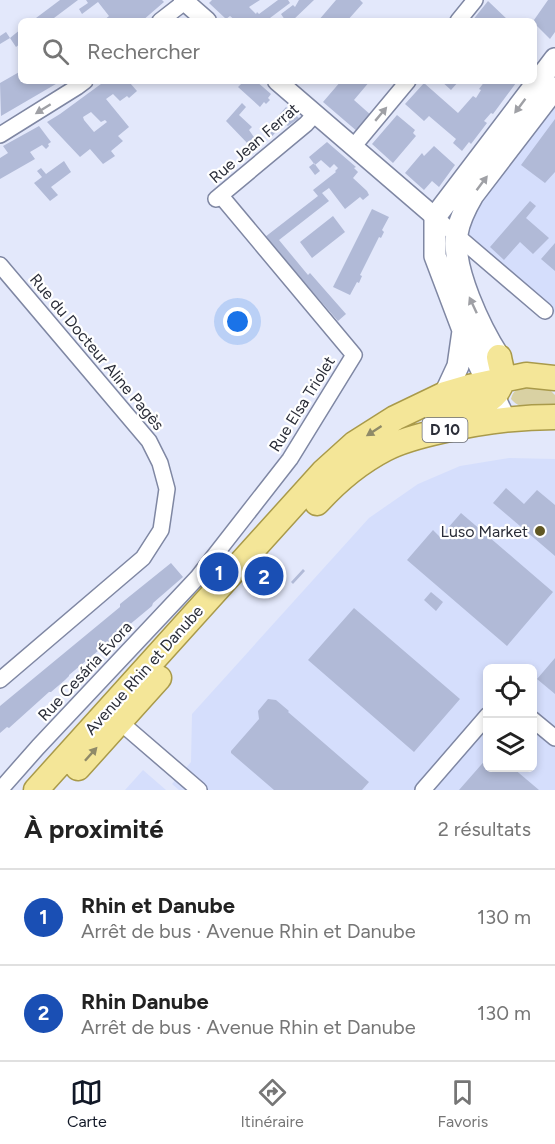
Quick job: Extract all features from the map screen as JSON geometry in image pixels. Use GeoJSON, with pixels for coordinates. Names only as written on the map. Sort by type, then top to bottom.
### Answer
{"type":"FeatureCollection","features":[{"type":"Feature","properties":{"kind":"main road"},"geometry":{"type":"LineString","coordinates":[[537,83],[555,59]]}},
{"type":"Feature","properties":{"kind":"main road"},"geometry":{"type":"LineString","coordinates":[[502,379],[463,330],[435,256],[435,217],[536,84]]}},
{"type":"Feature","properties":{"kind":"main road"},"geometry":{"type":"LineString","coordinates":[[505,420],[502,379],[491,344],[463,284],[457,258],[456,235],[463,213],[473,195],[555,88]]}},
{"type":"Feature","properties":{"kind":"main road"},"geometry":{"type":"LineString","coordinates":[[445,394],[458,366],[463,330]]}},
{"type":"Feature","properties":{"kind":"main road","name":"D 10"},"geometry":{"type":"LineString","coordinates":[[445,394],[502,379],[555,378]]}},
{"type":"Feature","properties":{"kind":"main road"},"geometry":{"type":"LineString","coordinates":[[387,448],[414,423],[484,404],[502,379]]}},
{"type":"Feature","properties":{"kind":"main road","name":"Avenue Rhin et Danube"},"geometry":{"type":"LineString","coordinates":[[36,790],[323,472],[354,444],[394,418],[445,394]]}},
{"type":"Feature","properties":{"kind":"main road","name":"D 10"},"geometry":{"type":"LineString","coordinates":[[387,448],[428,434],[471,424],[555,417]]}},
{"type":"Feature","properties":{"kind":"main road","name":"Avenue Rhin et Danube"},"geometry":{"type":"LineString","coordinates":[[58,790],[332,486],[354,467],[387,448]]}},
{"type":"Feature","properties":{"kind":"street"},"geometry":{"type":"LineString","coordinates":[[460,18],[475,0]]}},
{"type":"Feature","properties":{"kind":"street"},"geometry":{"type":"LineString","coordinates":[[164,18],[185,1],[204,18]]}},
{"type":"Feature","properties":{"kind":"street"},"geometry":{"type":"LineString","coordinates":[[0,135],[81,84]]}},
{"type":"Feature","properties":{"kind":"street"},"geometry":{"type":"LineString","coordinates":[[280,84],[545,311]]}},
{"type":"Feature","properties":{"kind":"street"},"geometry":{"type":"LineString","coordinates":[[353,147],[406,84]]}},
{"type":"Feature","properties":{"kind":"street","name":"Rue Jean Ferrat"},"geometry":{"type":"LineString","coordinates":[[219,198],[315,114]]}},
{"type":"Feature","properties":{"kind":"street","name":"Rue Elsa Triolet"},"geometry":{"type":"LineString","coordinates":[[197,578],[290,459],[354,355],[219,198]]}},
{"type":"Feature","properties":{"kind":"street","name":"Rue du Docteur Aline Pagès"},"geometry":{"type":"LineString","coordinates":[[0,265],[149,441],[160,463],[167,489],[161,530],[143,558],[0,680]]}},
{"type":"Feature","properties":{"kind":"street","name":"Rue Cesária Évora"},"geometry":{"type":"LineString","coordinates":[[0,790],[197,578]]}},
{"type":"Feature","properties":{"kind":"street"},"geometry":{"type":"LineString","coordinates":[[423,790],[485,718]]}},
{"type":"Feature","properties":{"kind":"street"},"geometry":{"type":"LineString","coordinates":[[120,722],[199,790]]}},
{"type":"Feature","properties":{"kind":"street"},"geometry":{"type":"LineString","coordinates":[[537,723],[555,738]]}},
{"type":"Feature","properties":{"kind":"shaded area"},"geometry":{"type":"Polygon","coordinates":[[[555,64],[555,313],[480,248],[450,210],[555,64]]]}},
{"type":"Feature","properties":{"kind":"shaded area"},"geometry":{"type":"Polygon","coordinates":[[[522,388],[548,388],[555,395],[555,411],[531,409],[515,403],[511,399],[516,391],[522,388]]]}},
{"type":"Feature","properties":{"kind":"shaded area"},"geometry":{"type":"Polygon","coordinates":[[[509,458],[555,459],[555,790],[179,790],[172,784],[191,762],[192,714],[369,518],[418,484],[460,466],[509,458]]]}},
{"type":"Feature","properties":{"kind":"shaded area"},"geometry":{"type":"Polygon","coordinates":[[[143,770],[166,790],[125,790],[143,770]]]}},
{"type":"Feature","properties":{"kind":"building"},"geometry":{"type":"Polygon","coordinates":[[[60,0],[78,0],[54,18],[36,18],[60,0]]]}},
{"type":"Feature","properties":{"kind":"building"},"geometry":{"type":"Polygon","coordinates":[[[86,0],[162,0],[164,2],[145,18],[107,18],[109,16],[98,2],[82,14],[79,9],[88,3],[86,0]]]}},
{"type":"Feature","properties":{"kind":"building"},"geometry":{"type":"Polygon","coordinates":[[[212,0],[260,0],[249,7],[259,14],[278,0],[288,0],[290,3],[270,18],[232,18],[230,16],[225,18],[209,3],[212,0]]]}},
{"type":"Feature","properties":{"kind":"building"},"geometry":{"type":"Polygon","coordinates":[[[299,0],[314,0],[295,18],[284,18],[281,14],[293,5],[295,7],[299,0]]]}},
{"type":"Feature","properties":{"kind":"building"},"geometry":{"type":"Polygon","coordinates":[[[336,0],[360,0],[363,3],[350,18],[321,18],[336,0]]]}},
{"type":"Feature","properties":{"kind":"building"},"geometry":{"type":"Polygon","coordinates":[[[548,0],[555,0],[555,32],[550,39],[537,26],[535,18],[548,0]]]}},
{"type":"Feature","properties":{"kind":"building"},"geometry":{"type":"Polygon","coordinates":[[[488,1],[506,18],[474,18],[488,1]]]}},
{"type":"Feature","properties":{"kind":"building"},"geometry":{"type":"Polygon","coordinates":[[[18,31],[18,45],[16,47],[10,38],[18,31]]]}},
{"type":"Feature","properties":{"kind":"building"},"geometry":{"type":"Polygon","coordinates":[[[6,32],[10,38],[0,44],[0,36],[6,32]]]}},
{"type":"Feature","properties":{"kind":"building"},"geometry":{"type":"Polygon","coordinates":[[[18,73],[18,84],[56,84],[1,116],[0,83],[18,73]]]}},
{"type":"Feature","properties":{"kind":"building"},"geometry":{"type":"Polygon","coordinates":[[[101,84],[131,84],[137,91],[129,98],[127,96],[120,101],[113,94],[106,99],[129,127],[118,136],[123,141],[111,151],[115,156],[103,164],[90,149],[80,157],[47,122],[101,84]],[[91,112],[83,117],[94,132],[107,122],[105,120],[101,122],[91,112]]]}},
{"type":"Feature","properties":{"kind":"building"},"geometry":{"type":"Polygon","coordinates":[[[241,84],[259,84],[271,94],[268,98],[270,100],[266,104],[264,102],[260,107],[238,87],[241,84]]]}},
{"type":"Feature","properties":{"kind":"building"},"geometry":{"type":"Polygon","coordinates":[[[338,84],[367,84],[354,100],[372,116],[358,132],[323,102],[338,84]]]}},
{"type":"Feature","properties":{"kind":"building"},"geometry":{"type":"Polygon","coordinates":[[[425,84],[458,113],[473,96],[476,98],[481,90],[479,89],[483,84],[515,84],[493,114],[491,113],[484,121],[487,123],[471,144],[469,142],[462,151],[453,143],[456,139],[429,116],[424,121],[405,104],[425,84]]]}},
{"type":"Feature","properties":{"kind":"building"},"geometry":{"type":"Polygon","coordinates":[[[444,84],[456,84],[451,90],[444,84]]]}},
{"type":"Feature","properties":{"kind":"building"},"geometry":{"type":"Polygon","coordinates":[[[242,103],[246,107],[239,115],[252,127],[249,130],[256,140],[250,146],[226,121],[242,103]]]}},
{"type":"Feature","properties":{"kind":"building"},"geometry":{"type":"Polygon","coordinates":[[[286,107],[299,118],[288,126],[283,123],[270,139],[263,133],[286,107]]]}},
{"type":"Feature","properties":{"kind":"building"},"geometry":{"type":"Polygon","coordinates":[[[397,115],[415,130],[413,133],[416,136],[393,163],[372,144],[397,115]]]}},
{"type":"Feature","properties":{"kind":"building"},"geometry":{"type":"Polygon","coordinates":[[[555,119],[555,172],[545,183],[521,165],[555,119]]]}},
{"type":"Feature","properties":{"kind":"building"},"geometry":{"type":"Polygon","coordinates":[[[39,126],[51,142],[49,146],[46,149],[42,145],[30,152],[35,159],[0,179],[0,158],[8,153],[3,146],[39,126]]]}},
{"type":"Feature","properties":{"kind":"building"},"geometry":{"type":"Polygon","coordinates":[[[327,142],[356,167],[354,168],[358,172],[353,178],[369,195],[363,200],[360,197],[345,209],[329,188],[322,193],[329,201],[279,240],[308,275],[310,273],[346,314],[338,321],[265,237],[318,196],[313,190],[336,172],[338,168],[334,164],[330,168],[321,160],[315,165],[309,157],[327,142]]]}},
{"type":"Feature","properties":{"kind":"building"},"geometry":{"type":"Polygon","coordinates":[[[434,146],[455,165],[439,187],[432,181],[424,190],[405,173],[422,153],[424,156],[434,146]]]}},
{"type":"Feature","properties":{"kind":"building"},"geometry":{"type":"Polygon","coordinates":[[[64,161],[71,172],[51,187],[58,195],[50,201],[34,183],[42,177],[37,171],[41,168],[46,174],[64,161]]]}},
{"type":"Feature","properties":{"kind":"building"},"geometry":{"type":"Polygon","coordinates":[[[314,163],[320,171],[315,175],[309,167],[314,163]]]}},
{"type":"Feature","properties":{"kind":"building"},"geometry":{"type":"Polygon","coordinates":[[[530,201],[536,206],[526,218],[549,238],[533,254],[520,242],[504,260],[490,247],[530,201]]]}},
{"type":"Feature","properties":{"kind":"building"},"geometry":{"type":"Polygon","coordinates":[[[372,209],[389,217],[382,230],[384,232],[381,238],[379,237],[360,275],[362,276],[359,283],[357,282],[350,295],[333,287],[372,209]]]}},
{"type":"Feature","properties":{"kind":"building"},"geometry":{"type":"Polygon","coordinates":[[[333,216],[345,232],[312,258],[300,242],[333,216]]]}},
{"type":"Feature","properties":{"kind":"building"},"geometry":{"type":"Polygon","coordinates":[[[555,243],[555,271],[541,259],[555,243]]]}},
{"type":"Feature","properties":{"kind":"building","name":"Luso Market"},"geometry":{"type":"Polygon","coordinates":[[[506,488],[524,504],[537,490],[555,505],[555,556],[493,503],[506,488]]]}},
{"type":"Feature","properties":{"kind":"building"},"geometry":{"type":"Polygon","coordinates":[[[461,513],[553,592],[507,646],[407,560],[433,530],[440,537],[461,513]]]}},
{"type":"Feature","properties":{"kind":"building"},"geometry":{"type":"Polygon","coordinates":[[[171,563],[183,577],[9,728],[7,727],[0,733],[0,706],[171,563]]]}},
{"type":"Feature","properties":{"kind":"building"},"geometry":{"type":"Polygon","coordinates":[[[303,569],[305,571],[293,584],[291,582],[303,569]]]}},
{"type":"Feature","properties":{"kind":"building"},"geometry":{"type":"Polygon","coordinates":[[[263,574],[268,577],[256,590],[252,587],[263,574]]]}},
{"type":"Feature","properties":{"kind":"building"},"geometry":{"type":"Polygon","coordinates":[[[431,592],[443,602],[436,611],[424,600],[431,592]]]}},
{"type":"Feature","properties":{"kind":"building"},"geometry":{"type":"Polygon","coordinates":[[[354,608],[460,699],[414,752],[308,660],[354,608]]]}},
{"type":"Feature","properties":{"kind":"building"},"geometry":{"type":"Polygon","coordinates":[[[555,658],[555,694],[537,679],[555,658]]]}},
{"type":"Feature","properties":{"kind":"building"},"geometry":{"type":"Polygon","coordinates":[[[268,699],[276,700],[369,782],[362,790],[274,790],[231,753],[259,719],[258,711],[268,699]]]}},
{"type":"Feature","properties":{"kind":"building"},"geometry":{"type":"Polygon","coordinates":[[[483,763],[483,772],[518,772],[539,790],[459,790],[483,763]]]}},
{"type":"Feature","properties":{"kind":"place","name":"Luso Market"},"geometry":{"type":"Point","coordinates":[540,531]}},
{"type":"Feature","properties":{"kind":"place","name":"Rhin et Danube"},"geometry":{"type":"Point","coordinates":[219,572]}},
{"type":"Feature","properties":{"kind":"place","name":"Rhin Danube"},"geometry":{"type":"Point","coordinates":[264,576]}}]}
